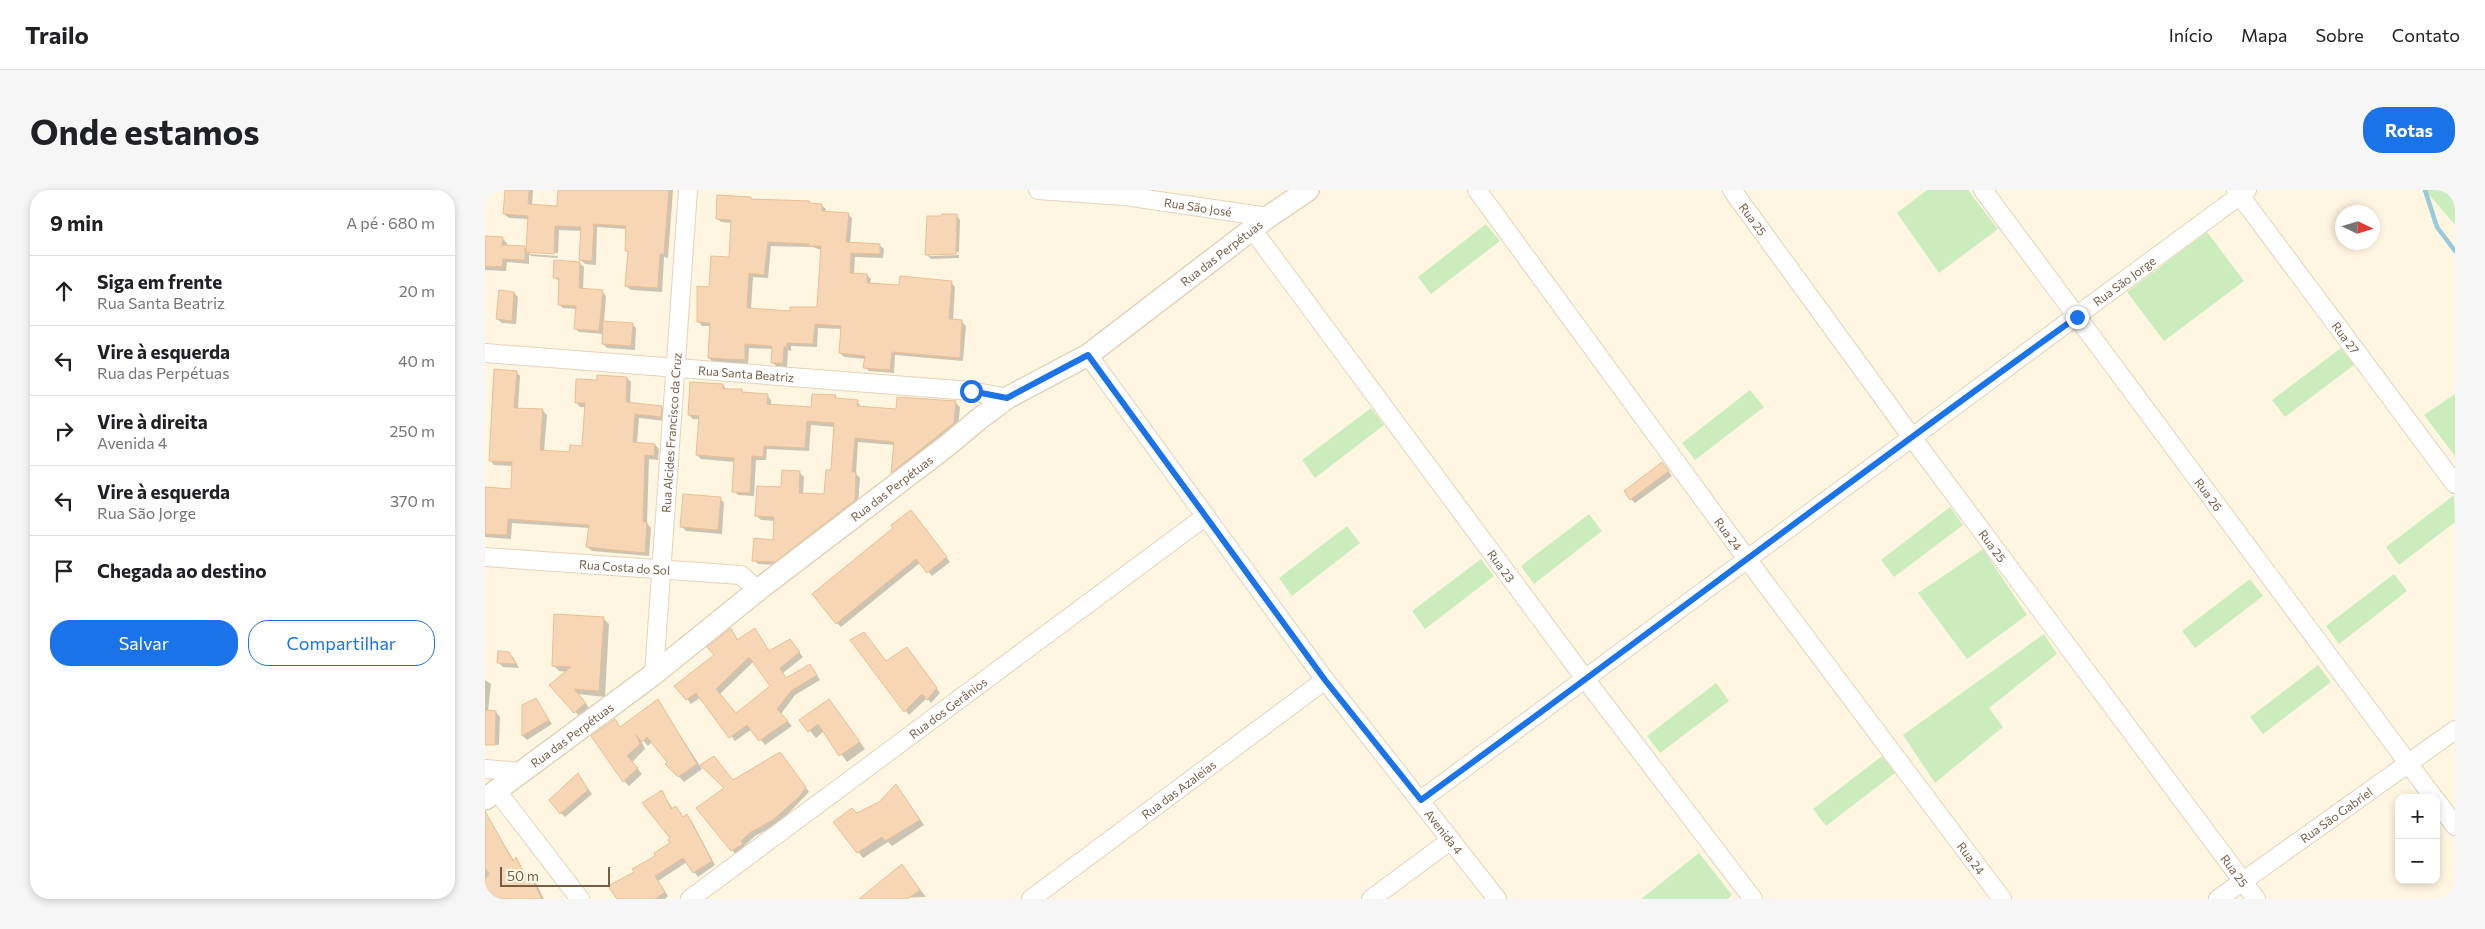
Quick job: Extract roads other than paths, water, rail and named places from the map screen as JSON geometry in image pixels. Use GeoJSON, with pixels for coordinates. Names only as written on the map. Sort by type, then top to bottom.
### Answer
{"type":"FeatureCollection","features":[{"type":"Feature","properties":{"kind":"street","name":"Rua Alcides Francisco da Cruz"},"geometry":{"type":"LineString","coordinates":[[654,674],[688,190]]}},
{"type":"Feature","properties":{"kind":"street","name":"Rua São José"},"geometry":{"type":"LineString","coordinates":[[1038,190],[1125,196],[1260,223]]}},
{"type":"Feature","properties":{"kind":"street","name":"Rua das Perpétuas"},"geometry":{"type":"LineString","coordinates":[[491,795],[654,674],[758,590],[1007,398],[1088,355],[1260,223],[1308,190]]}},
{"type":"Feature","properties":{"kind":"street","name":"Rua 24"},"geometry":{"type":"LineString","coordinates":[[1477,190],[1747,559],[2002,899]]}},
{"type":"Feature","properties":{"kind":"street","name":"Rua 25"},"geometry":{"type":"LineString","coordinates":[[1732,190],[1911,436],[2256,899]]}},
{"type":"Feature","properties":{"kind":"street","name":"Rua 26"},"geometry":{"type":"LineString","coordinates":[[1983,190],[2431,794]]}},
{"type":"Feature","properties":{"kind":"street","name":"Rua São Jorge"},"geometry":{"type":"LineString","coordinates":[[1421,800],[1586,680],[1911,436],[2077,317],[2241,192]]}},
{"type":"Feature","properties":{"kind":"street","name":"Rua 27"},"geometry":{"type":"LineString","coordinates":[[2241,192],[2455,484]]}},
{"type":"Feature","properties":{"kind":"street","name":"Rua 23"},"geometry":{"type":"LineString","coordinates":[[1260,223],[1586,680],[1753,899]]}},
{"type":"Feature","properties":{"kind":"street","name":"Rua Santa Beatriz"},"geometry":{"type":"LineString","coordinates":[[485,353],[971,391],[1007,398]]}},
{"type":"Feature","properties":{"kind":"street","name":"Avenida 4"},"geometry":{"type":"LineString","coordinates":[[1088,355],[1325,680],[1497,899]]}},
{"type":"Feature","properties":{"kind":"street","name":"Rua dos Gerânios"},"geometry":{"type":"LineString","coordinates":[[690,899],[1205,516]]}},
{"type":"Feature","properties":{"kind":"street","name":"Rua Costa do Sol"},"geometry":{"type":"LineString","coordinates":[[485,557],[741,575],[758,590]]}},
{"type":"Feature","properties":{"kind":"street","name":"Rua das Azaleias"},"geometry":{"type":"LineString","coordinates":[[1031,899],[1325,680]]}},
{"type":"Feature","properties":{"kind":"street","name":"Rua São Gabriel"},"geometry":{"type":"LineString","coordinates":[[2217,899],[2455,730]]}},
{"type":"Feature","properties":{"kind":"street"},"geometry":{"type":"LineString","coordinates":[[485,769],[521,772]]}},
{"type":"Feature","properties":{"kind":"street"},"geometry":{"type":"LineString","coordinates":[[491,795],[579,899]]}},
{"type":"Feature","properties":{"kind":"street","name":"Rua 26"},"geometry":{"type":"LineString","coordinates":[[2440,806],[2455,826]]}},
{"type":"Feature","properties":{"kind":"street"},"geometry":{"type":"LineString","coordinates":[[1371,899],[1451,840]]}},
{"type":"Feature","properties":{"kind":"waterway"},"geometry":{"type":"LineString","coordinates":[[2425,190],[2437,227],[2455,251]]}}]}
